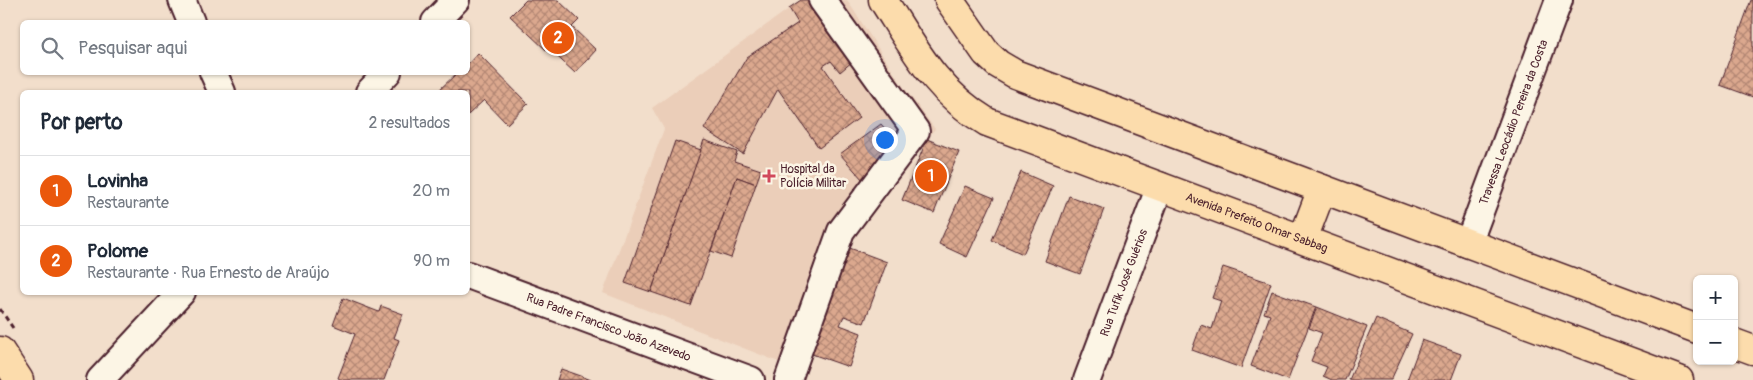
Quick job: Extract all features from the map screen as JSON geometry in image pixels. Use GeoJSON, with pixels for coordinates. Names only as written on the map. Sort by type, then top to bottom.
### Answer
{"type":"FeatureCollection","features":[{"type":"Feature","properties":{"kind":"main road","name":"Avenida Prefeito Omar Sabbag"},"geometry":{"type":"LineString","coordinates":[[883,0],[932,75],[950,96],[987,122],[1679,380]]}},
{"type":"Feature","properties":{"kind":"main road"},"geometry":{"type":"LineString","coordinates":[[950,0],[986,53],[998,64],[1015,74],[1693,328]]}},
{"type":"Feature","properties":{"kind":"main road"},"geometry":{"type":"LineString","coordinates":[[1303,240],[1322,189]]}},
{"type":"Feature","properties":{"kind":"main road"},"geometry":{"type":"LineString","coordinates":[[1738,344],[1753,350]]}},
{"type":"Feature","properties":{"kind":"main road"},"geometry":{"type":"LineString","coordinates":[[0,351],[19,380]]}},
{"type":"Feature","properties":{"kind":"street"},"geometry":{"type":"LineString","coordinates":[[182,0],[191,20]]}},
{"type":"Feature","properties":{"kind":"street"},"geometry":{"type":"LineString","coordinates":[[436,20],[456,0]]}},
{"type":"Feature","properties":{"kind":"street"},"geometry":{"type":"LineString","coordinates":[[788,380],[841,232],[916,131],[822,0]]}},
{"type":"Feature","properties":{"kind":"street","name":"Travessa Leocádio Pereira da Costa"},"geometry":{"type":"LineString","coordinates":[[1468,244],[1559,0]]}},
{"type":"Feature","properties":{"kind":"street"},"geometry":{"type":"LineString","coordinates":[[214,75],[221,90]]}},
{"type":"Feature","properties":{"kind":"street"},"geometry":{"type":"LineString","coordinates":[[371,90],[385,75]]}},
{"type":"Feature","properties":{"kind":"street","name":"Rua Tufik José Guérios"},"geometry":{"type":"LineString","coordinates":[[1087,380],[1160,186]]}},
{"type":"Feature","properties":{"kind":"street","name":"Rua Padre Francisco João Azevedo"},"geometry":{"type":"LineString","coordinates":[[470,276],[751,380]]}},
{"type":"Feature","properties":{"kind":"street"},"geometry":{"type":"LineString","coordinates":[[100,380],[179,295]]}},
{"type":"Feature","properties":{"kind":"shaded area","name":"Hospital da Polícia Militar"},"geometry":{"type":"Polygon","coordinates":[[[801,0],[847,0],[902,85],[935,129],[872,197],[847,247],[802,371],[603,293],[664,129],[652,108],[801,0]]]}},
{"type":"Feature","properties":{"kind":"building"},"geometry":{"type":"Polygon","coordinates":[[[526,0],[558,0],[579,20],[572,27],[596,50],[575,73],[548,48],[546,50],[510,16],[526,0]]]}},
{"type":"Feature","properties":{"kind":"building"},"geometry":{"type":"Polygon","coordinates":[[[801,0],[811,0],[853,61],[840,72],[831,61],[823,66],[859,118],[819,148],[778,89],[743,154],[704,129],[747,57],[798,23],[789,8],[801,0]]]}},
{"type":"Feature","properties":{"kind":"building"},"geometry":{"type":"Polygon","coordinates":[[[1751,0],[1753,0],[1753,97],[1720,85],[1751,0]]]}},
{"type":"Feature","properties":{"kind":"building"},"geometry":{"type":"Polygon","coordinates":[[[478,53],[528,104],[507,124],[484,100],[470,113],[470,90],[439,90],[455,75],[470,75],[470,62],[478,53]]]}},
{"type":"Feature","properties":{"kind":"building"},"geometry":{"type":"Polygon","coordinates":[[[881,124],[900,146],[870,188],[840,154],[881,124]]]}},
{"type":"Feature","properties":{"kind":"building"},"geometry":{"type":"Polygon","coordinates":[[[927,139],[959,152],[934,213],[902,200],[927,139]]]}},
{"type":"Feature","properties":{"kind":"building"},"geometry":{"type":"Polygon","coordinates":[[[704,140],[737,152],[734,161],[761,170],[756,184],[737,177],[691,306],[651,292],[704,140]]]}},
{"type":"Feature","properties":{"kind":"building"},"geometry":{"type":"Polygon","coordinates":[[[675,141],[701,150],[651,292],[625,283],[675,141]]]}},
{"type":"Feature","properties":{"kind":"building"},"geometry":{"type":"Polygon","coordinates":[[[1021,172],[1053,186],[1023,254],[992,240],[1021,172]]]}},
{"type":"Feature","properties":{"kind":"building"},"geometry":{"type":"Polygon","coordinates":[[[737,177],[756,184],[731,258],[711,251],[737,177]]]}},
{"type":"Feature","properties":{"kind":"building"},"geometry":{"type":"Polygon","coordinates":[[[965,186],[994,198],[967,257],[939,244],[965,186]]]}},
{"type":"Feature","properties":{"kind":"building"},"geometry":{"type":"Polygon","coordinates":[[[1069,196],[1104,209],[1080,274],[1045,261],[1069,196]]]}},
{"type":"Feature","properties":{"kind":"building"},"geometry":{"type":"Polygon","coordinates":[[[847,247],[887,262],[864,323],[844,316],[840,325],[861,333],[849,367],[809,353],[847,247]]]}},
{"type":"Feature","properties":{"kind":"building"},"geometry":{"type":"Polygon","coordinates":[[[1223,267],[1271,283],[1241,368],[1192,350],[1201,325],[1212,329],[1221,301],[1212,298],[1223,267]]]}},
{"type":"Feature","properties":{"kind":"building"},"geometry":{"type":"Polygon","coordinates":[[[1272,291],[1316,307],[1288,380],[1251,366],[1270,315],[1264,313],[1272,291]]]}},
{"type":"Feature","properties":{"kind":"building"},"geometry":{"type":"Polygon","coordinates":[[[343,298],[379,312],[381,306],[403,314],[394,338],[399,340],[384,380],[342,380],[338,378],[355,334],[333,325],[343,298]]]}},
{"type":"Feature","properties":{"kind":"building"},"geometry":{"type":"Polygon","coordinates":[[[1317,307],[1367,327],[1345,380],[1332,380],[1323,376],[1327,367],[1311,361],[1322,333],[1309,328],[1317,307]]]}},
{"type":"Feature","properties":{"kind":"building"},"geometry":{"type":"Polygon","coordinates":[[[1376,318],[1412,334],[1391,380],[1349,380],[1376,318]]]}},
{"type":"Feature","properties":{"kind":"building"},"geometry":{"type":"Polygon","coordinates":[[[1422,340],[1461,354],[1451,380],[1407,380],[1422,340]]]}},
{"type":"Feature","properties":{"kind":"building"},"geometry":{"type":"Polygon","coordinates":[[[561,369],[581,376],[591,380],[557,380],[561,369]]]}},
{"type":"Feature","properties":{"kind":"place","name":"Polome"},"geometry":{"type":"Point","coordinates":[558,38]}},
{"type":"Feature","properties":{"kind":"place","name":"Hospital da Polícia Militar"},"geometry":{"type":"Point","coordinates":[769,176]}},
{"type":"Feature","properties":{"kind":"place","name":"Lovinha"},"geometry":{"type":"Point","coordinates":[931,176]}}]}
